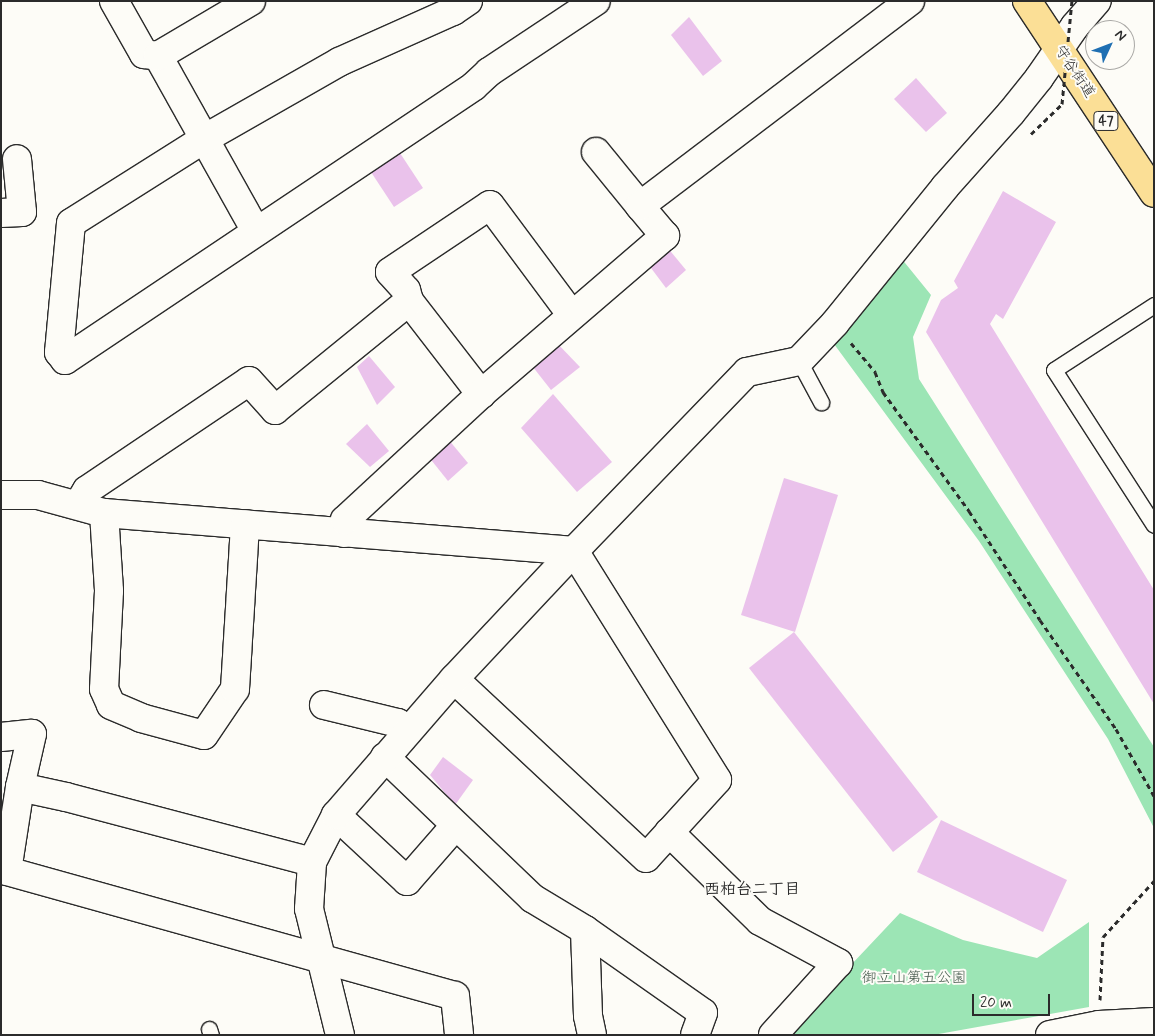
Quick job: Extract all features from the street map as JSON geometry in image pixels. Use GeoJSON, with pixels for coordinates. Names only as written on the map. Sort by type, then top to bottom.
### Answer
{"type":"FeatureCollection","features":[{"type":"Feature","properties":{"kind":"main road","name":"守谷街道"},"geometry":{"type":"LineString","coordinates":[[1027,1],[1154,193]]}},
{"type":"Feature","properties":{"kind":"street"},"geometry":{"type":"LineString","coordinates":[[114,1],[144,54],[158,56],[250,1]]}},
{"type":"Feature","properties":{"kind":"street"},"geometry":{"type":"LineString","coordinates":[[468,1],[453,11],[339,62],[204,139],[71,223],[59,352],[65,360],[474,86],[490,72],[596,1]]}},
{"type":"Feature","properties":{"kind":"street"},"geometry":{"type":"LineString","coordinates":[[640,206],[910,1]]}},
{"type":"Feature","properties":{"kind":"street"},"geometry":{"type":"LineString","coordinates":[[340,1035],[310,909],[312,862],[336,816],[454,679],[748,372],[799,361],[835,323],[945,187],[1016,106],[1075,26],[1097,1]]}},
{"type":"Feature","properties":{"kind":"street"},"geometry":{"type":"LineString","coordinates":[[158,56],[256,231]]}},
{"type":"Feature","properties":{"kind":"street"},"geometry":{"type":"LineString","coordinates":[[344,533],[345,520],[481,394],[665,236],[596,152]]}},
{"type":"Feature","properties":{"kind":"street"},"geometry":{"type":"LineString","coordinates":[[1,213],[22,212],[17,159]]}},
{"type":"Feature","properties":{"kind":"street"},"geometry":{"type":"LineString","coordinates":[[481,394],[409,301],[406,290],[390,272],[490,204],[572,314]]}},
{"type":"Feature","properties":{"kind":"street"},"geometry":{"type":"LineString","coordinates":[[78,505],[87,490],[249,381],[275,410],[409,301]]}},
{"type":"Feature","properties":{"kind":"street"},"geometry":{"type":"LineString","coordinates":[[2,489],[38,495],[104,513],[574,552]]}},
{"type":"Feature","properties":{"kind":"street"},"geometry":{"type":"LineString","coordinates":[[104,513],[109,591],[104,689],[111,705],[142,718],[204,735],[235,689],[245,524]]}},
{"type":"Feature","properties":{"kind":"street"},"geometry":{"type":"LineString","coordinates":[[454,679],[646,858],[717,780],[574,552]]}},
{"type":"Feature","properties":{"kind":"street"},"geometry":{"type":"LineString","coordinates":[[324,705],[398,723],[409,730]]}},
{"type":"Feature","properties":{"kind":"street"},"geometry":{"type":"LineString","coordinates":[[1,736],[32,734],[20,787],[6,871],[455,996],[459,1035]]}},
{"type":"Feature","properties":{"kind":"street"},"geometry":{"type":"LineString","coordinates":[[385,757],[532,898],[586,930],[703,1013],[694,1035]]}},
{"type":"Feature","properties":{"kind":"street"},"geometry":{"type":"LineString","coordinates":[[20,787],[66,797],[312,862]]}},
{"type":"Feature","properties":{"kind":"street"},"geometry":{"type":"LineString","coordinates":[[336,816],[407,881],[455,826]]}},
{"type":"Feature","properties":{"kind":"street"},"geometry":{"type":"LineString","coordinates":[[669,832],[760,921],[838,963],[773,1035]]}},
{"type":"Feature","properties":{"kind":"street"},"geometry":{"type":"LineString","coordinates":[[586,930],[588,1016],[592,1035]]}},
{"type":"Feature","properties":{"kind":"street"},"geometry":{"type":"LineString","coordinates":[[1050,1035],[1154,1022]]}},
{"type":"Feature","properties":{"kind":"lane"},"geometry":{"type":"LineString","coordinates":[[1154,305],[1054,370],[1154,525]]}},
{"type":"Feature","properties":{"kind":"lane"},"geometry":{"type":"LineString","coordinates":[[799,361],[821,402]]}},
{"type":"Feature","properties":{"kind":"path"},"geometry":{"type":"LineString","coordinates":[[1062,104],[1072,1]]}},
{"type":"Feature","properties":{"kind":"path"},"geometry":{"type":"LineString","coordinates":[[835,323],[875,372],[883,392],[969,512],[1040,620],[1116,729],[1154,796]]}},
{"type":"Feature","properties":{"kind":"path"},"geometry":{"type":"LineString","coordinates":[[1087,1030],[1103,937],[1154,881]]}},
{"type":"Feature","properties":{"kind":"green space"},"geometry":{"type":"Polygon","coordinates":[[[901,258],[931,295],[913,337],[919,379],[1154,747],[1154,828],[1108,739],[979,541],[834,344],[901,258]]]}},
{"type":"Feature","properties":{"kind":"green space","name":"御立山第五公園"},"geometry":{"type":"Polygon","coordinates":[[[900,913],[963,940],[1037,958],[1089,922],[1089,1007],[933,1035],[785,1035],[900,913]]]}},
{"type":"Feature","properties":{"kind":"building"},"geometry":{"type":"Polygon","coordinates":[[[689,17],[722,61],[703,76],[671,35],[689,17]]]}},
{"type":"Feature","properties":{"kind":"building"},"geometry":{"type":"Polygon","coordinates":[[[916,78],[947,113],[926,132],[894,99],[916,78]]]}},
{"type":"Feature","properties":{"kind":"building"},"geometry":{"type":"Polygon","coordinates":[[[398,150],[423,188],[394,207],[369,169],[398,150]]]}},
{"type":"Feature","properties":{"kind":"building"},"geometry":{"type":"Polygon","coordinates":[[[1003,191],[1056,222],[1003,319],[996,314],[990,324],[1154,590],[1154,704],[926,332],[941,300],[958,288],[954,281],[1003,191]]]}},
{"type":"Feature","properties":{"kind":"building"},"geometry":{"type":"Polygon","coordinates":[[[667,247],[686,270],[666,288],[648,264],[667,247]]]}},
{"type":"Feature","properties":{"kind":"building"},"geometry":{"type":"Polygon","coordinates":[[[554,340],[580,367],[551,390],[529,362],[554,340]]]}},
{"type":"Feature","properties":{"kind":"building"},"geometry":{"type":"Polygon","coordinates":[[[369,356],[395,387],[377,405],[357,367],[369,356]]]}},
{"type":"Feature","properties":{"kind":"building"},"geometry":{"type":"Polygon","coordinates":[[[553,394],[612,462],[577,492],[521,428],[553,394]]]}},
{"type":"Feature","properties":{"kind":"building"},"geometry":{"type":"Polygon","coordinates":[[[367,424],[389,451],[370,467],[346,444],[367,424]]]}},
{"type":"Feature","properties":{"kind":"building"},"geometry":{"type":"Polygon","coordinates":[[[448,439],[468,463],[448,481],[428,456],[448,439]]]}},
{"type":"Feature","properties":{"kind":"building"},"geometry":{"type":"Polygon","coordinates":[[[784,478],[838,495],[795,632],[741,615],[784,478]]]}},
{"type":"Feature","properties":{"kind":"building"},"geometry":{"type":"Polygon","coordinates":[[[794,632],[938,817],[893,852],[749,668],[794,632]]]}},
{"type":"Feature","properties":{"kind":"building"},"geometry":{"type":"Polygon","coordinates":[[[443,757],[473,780],[455,805],[430,775],[443,757]]]}},
{"type":"Feature","properties":{"kind":"building"},"geometry":{"type":"Polygon","coordinates":[[[941,820],[1067,880],[1043,932],[917,872],[941,820]]]}},
{"type":"Feature","properties":{"kind":"district","name":"西柏台二丁目"},"geometry":{"type":"Point","coordinates":[752,890]}}]}
